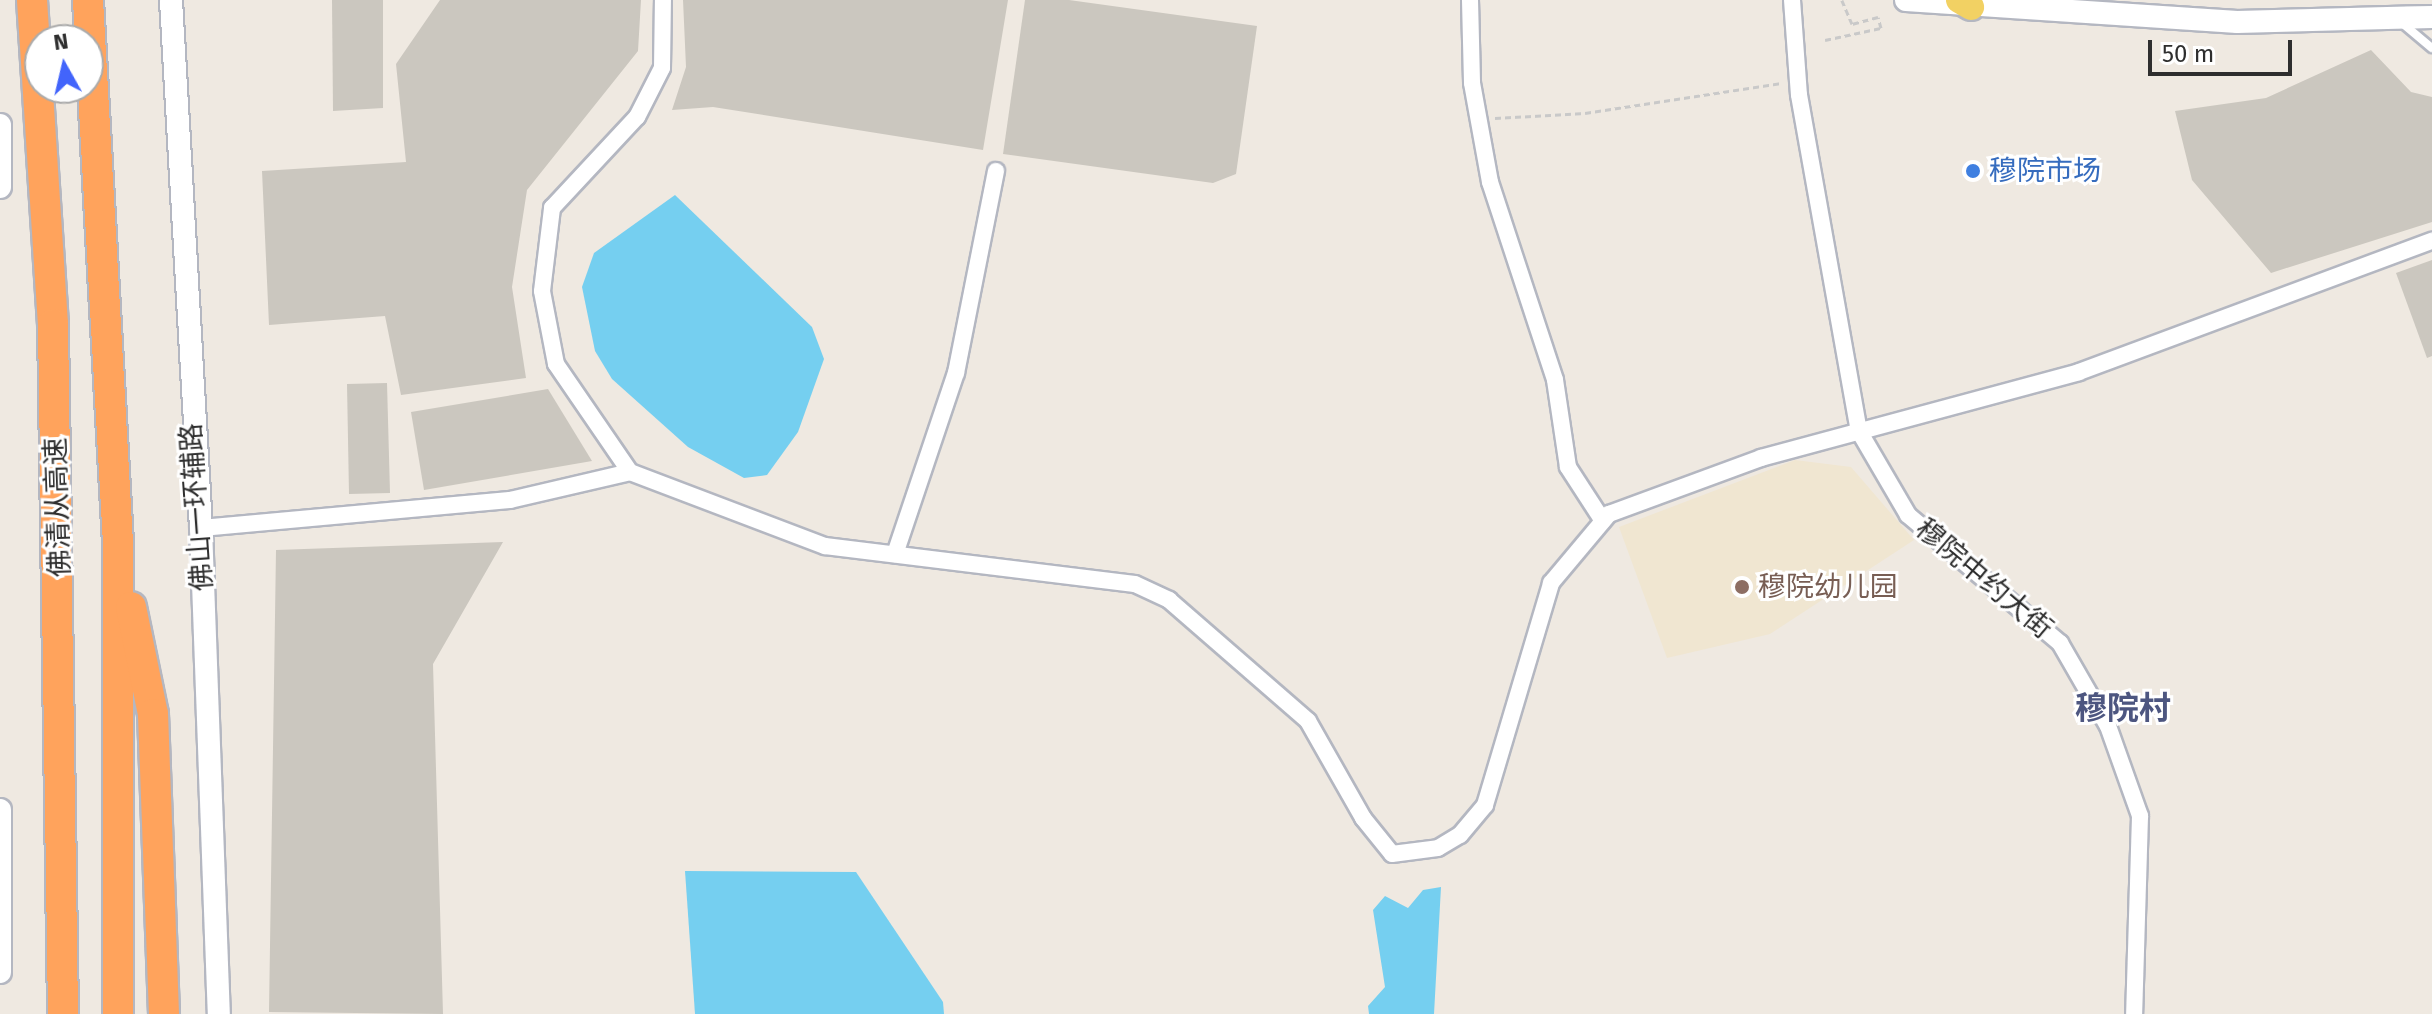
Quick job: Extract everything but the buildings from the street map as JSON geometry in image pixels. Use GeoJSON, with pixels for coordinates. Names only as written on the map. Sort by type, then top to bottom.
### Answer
{"type":"FeatureCollection","features":[{"type":"Feature","properties":{"kind":"highway","name":"佛清从高速"},"geometry":{"type":"LineString","coordinates":[[32,0],[53,324],[63,1014]]}},
{"type":"Feature","properties":{"kind":"highway","name":"佛清从高速"},"geometry":{"type":"LineString","coordinates":[[88,0],[118,544],[118,1014]]}},
{"type":"Feature","properties":{"kind":"highway"},"geometry":{"type":"LineString","coordinates":[[118,544],[153,714],[164,1014]]}},
{"type":"Feature","properties":{"kind":"main road","name":"佛山一环辅路"},"geometry":{"type":"LineString","coordinates":[[171,0],[201,528],[219,1014]]}},
{"type":"Feature","properties":{"kind":"main road"},"geometry":{"type":"LineString","coordinates":[[1906,0],[2237,22],[2432,17]]}},
{"type":"Feature","properties":{"kind":"main road"},"geometry":{"type":"LineString","coordinates":[[0,125],[0,187]]}},
{"type":"Feature","properties":{"kind":"main road"},"geometry":{"type":"LineString","coordinates":[[0,810],[0,972]]}},
{"type":"Feature","properties":{"kind":"street"},"geometry":{"type":"LineString","coordinates":[[630,472],[556,364],[542,291],[552,208],[637,117],[662,68],[663,0]]}},
{"type":"Feature","properties":{"kind":"street"},"geometry":{"type":"LineString","coordinates":[[1470,0],[1479,119],[1490,182],[1555,380],[1568,467],[1603,521]]}},
{"type":"Feature","properties":{"kind":"street","name":"穆院中约大街"},"geometry":{"type":"LineString","coordinates":[[1792,0],[1798,81],[1859,431],[1908,515],[2060,643],[2108,726],[2140,816],[2134,1014]]}},
{"type":"Feature","properties":{"kind":"street"},"geometry":{"type":"LineString","coordinates":[[895,554],[956,373],[996,171]]}},
{"type":"Feature","properties":{"kind":"street"},"geometry":{"type":"LineString","coordinates":[[201,528],[510,500],[630,472],[825,546],[1091,574],[1169,600],[1308,721],[1363,818],[1392,854],[1438,848],[1460,835],[1485,805],[1551,583],[1603,521],[1761,458],[2093,367],[2432,241]]}},
{"type":"Feature","properties":{"kind":"lane"},"geometry":{"type":"LineString","coordinates":[[2399,20],[2432,48]]}},
{"type":"Feature","properties":{"kind":"path"},"geometry":{"type":"LineString","coordinates":[[1825,40],[1881,28],[1878,17],[1852,24],[1842,0]]}},
{"type":"Feature","properties":{"kind":"path"},"geometry":{"type":"LineString","coordinates":[[1479,119],[1585,113],[1798,81]]}},
{"type":"Feature","properties":{"kind":"shaded area","name":"穆院幼儿园"},"geometry":{"type":"Polygon","coordinates":[[[1795,460],[1851,467],[1914,540],[1770,634],[1667,658],[1619,527],[1795,460]]]}},
{"type":"Feature","properties":{"kind":"water"},"geometry":{"type":"Polygon","coordinates":[[[675,195],[812,327],[824,359],[798,432],[767,475],[744,478],[688,447],[612,379],[595,351],[582,287],[594,253],[675,195]]]}},
{"type":"Feature","properties":{"kind":"water"},"geometry":{"type":"Polygon","coordinates":[[[685,871],[856,872],[943,1002],[944,1014],[695,1014],[685,871]]]}},
{"type":"Feature","properties":{"kind":"water"},"geometry":{"type":"Polygon","coordinates":[[[1441,887],[1434,1014],[1369,1014],[1368,1006],[1385,987],[1373,910],[1385,896],[1408,908],[1423,890],[1441,887]]]}},
{"type":"Feature","properties":{"kind":"place","name":"穆院市场"},"geometry":{"type":"Point","coordinates":[1973,171]}},
{"type":"Feature","properties":{"kind":"place","name":"穆院幼儿园"},"geometry":{"type":"Point","coordinates":[1742,587]}},
{"type":"Feature","properties":{"kind":"district","name":"穆院村"},"geometry":{"type":"Point","coordinates":[2123,708]}}]}
